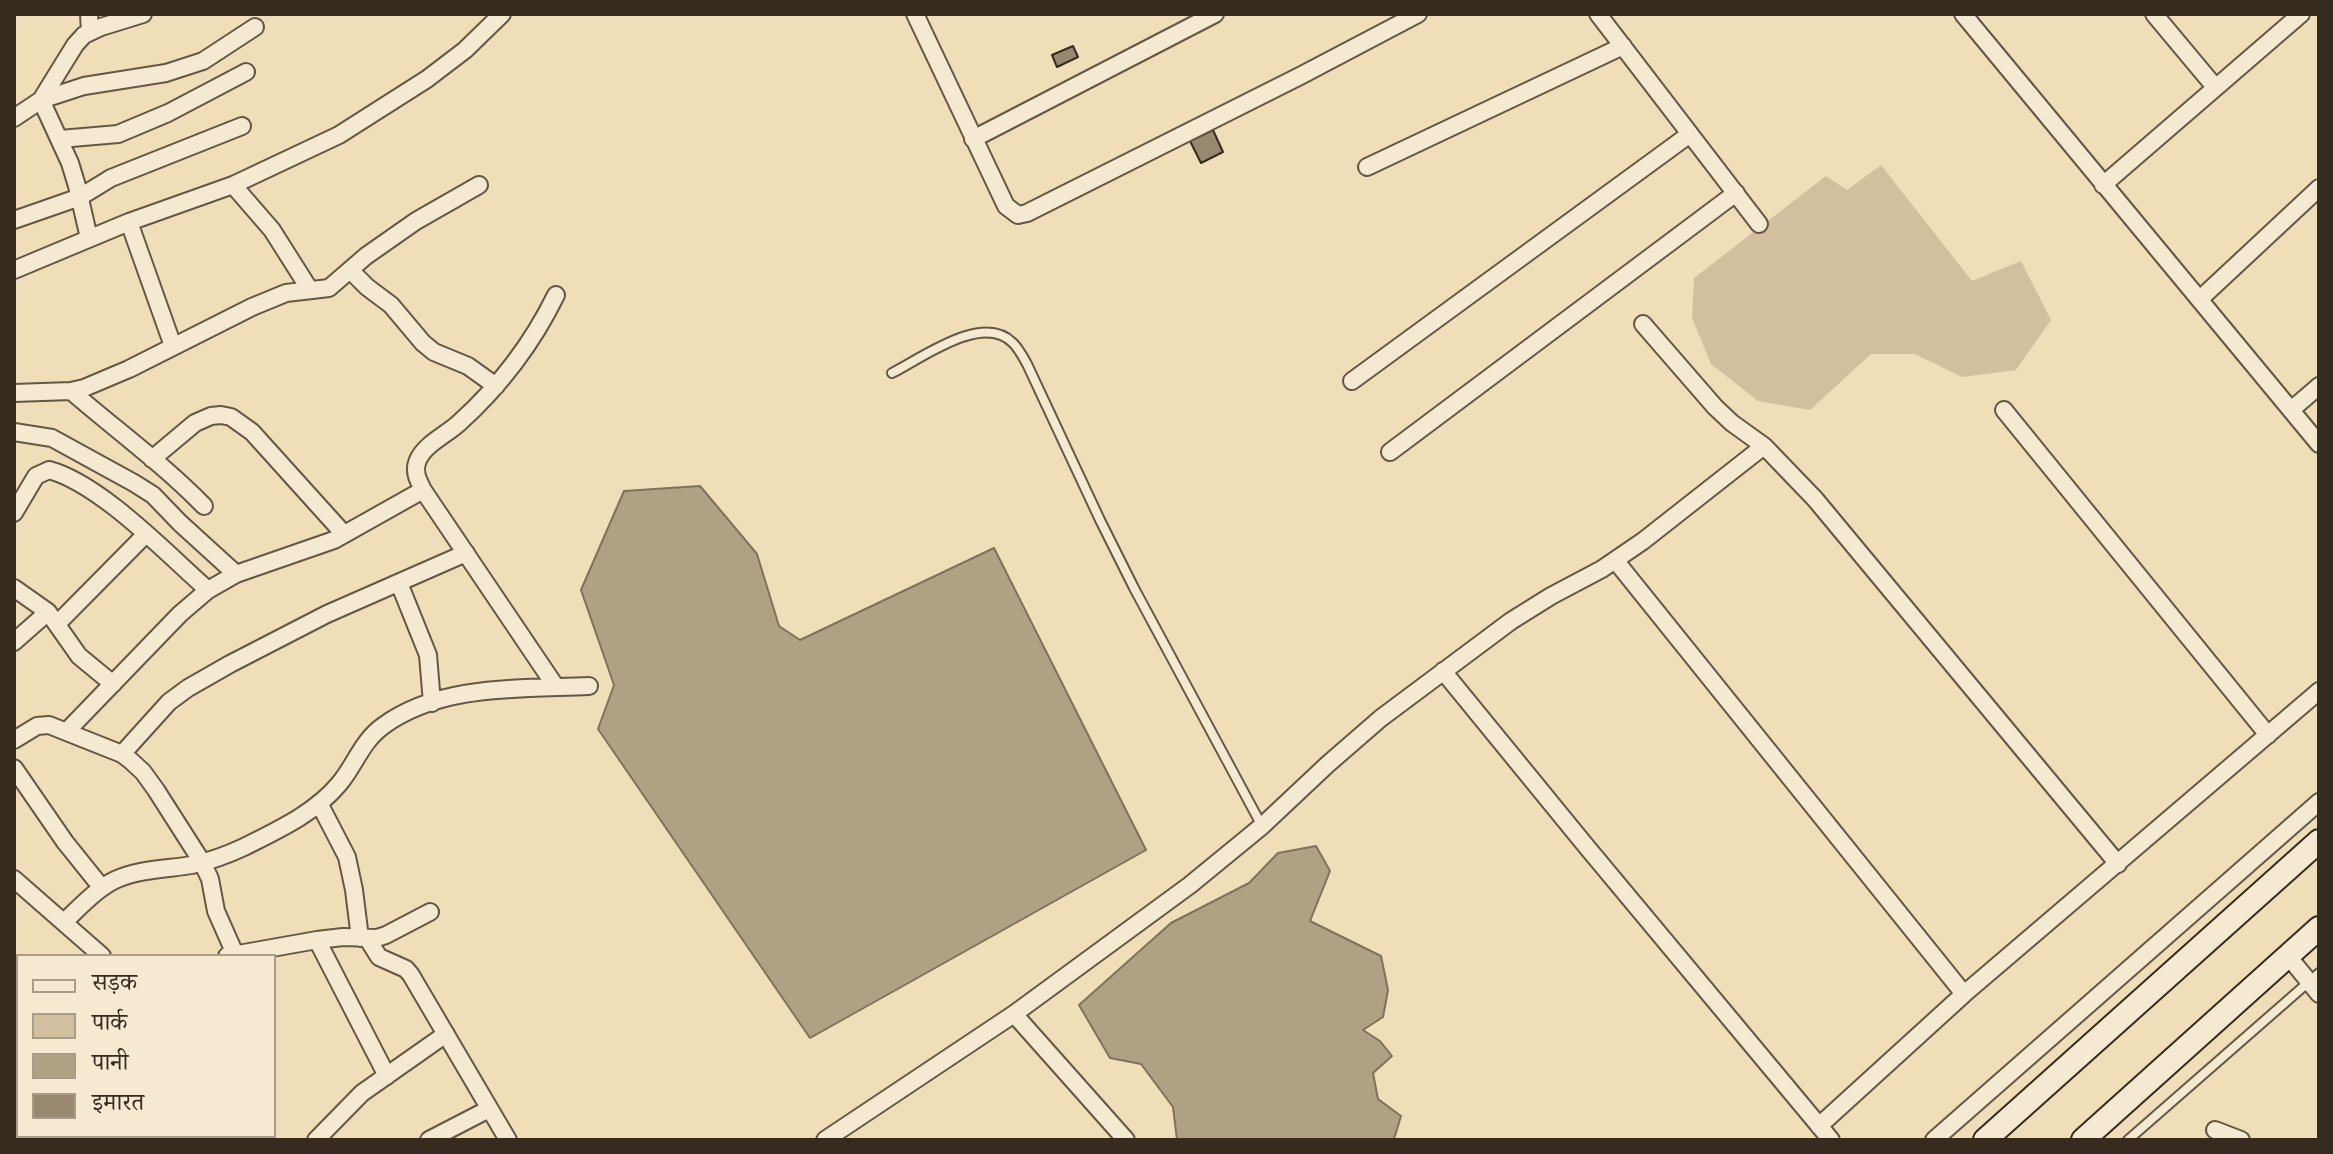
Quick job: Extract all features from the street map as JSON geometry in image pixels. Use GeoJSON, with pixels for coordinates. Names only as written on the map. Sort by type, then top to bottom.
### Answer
{"type":"FeatureCollection","features":[{"type":"Feature","properties":{"kind":"street"},"geometry":{"type":"LineString","coordinates":[[89,14],[90,32]]}},
{"type":"Feature","properties":{"kind":"street"},"geometry":{"type":"LineString","coordinates":[[41,100],[75,45],[90,32],[143,14]]}},
{"type":"Feature","properties":{"kind":"street"},"geometry":{"type":"LineString","coordinates":[[14,270],[129,222],[233,185],[339,135],[465,50],[502,14]]}},
{"type":"Feature","properties":{"kind":"street"},"geometry":{"type":"LineString","coordinates":[[915,14],[1006,206],[1018,215],[1300,76],[1418,14]]}},
{"type":"Feature","properties":{"kind":"street"},"geometry":{"type":"LineString","coordinates":[[973,139],[1215,14]]}},
{"type":"Feature","properties":{"kind":"street"},"geometry":{"type":"LineString","coordinates":[[1598,14],[1759,224]]}},
{"type":"Feature","properties":{"kind":"street"},"geometry":{"type":"LineString","coordinates":[[1963,14],[2319,444]]}},
{"type":"Feature","properties":{"kind":"street"},"geometry":{"type":"LineString","coordinates":[[2154,14],[2215,87]]}},
{"type":"Feature","properties":{"kind":"street"},"geometry":{"type":"LineString","coordinates":[[2103,185],[2299,15]]}},
{"type":"Feature","properties":{"kind":"street"},"geometry":{"type":"LineString","coordinates":[[14,118],[41,100],[84,86],[166,73],[203,61],[255,27]]}},
{"type":"Feature","properties":{"kind":"street"},"geometry":{"type":"LineString","coordinates":[[1367,167],[1623,46]]}},
{"type":"Feature","properties":{"kind":"street"},"geometry":{"type":"LineString","coordinates":[[60,139],[118,134],[168,113],[246,72]]}},
{"type":"Feature","properties":{"kind":"street"},"geometry":{"type":"LineString","coordinates":[[41,100],[70,163],[89,238]]}},
{"type":"Feature","properties":{"kind":"street"},"geometry":{"type":"LineString","coordinates":[[14,220],[80,197],[111,178],[242,126]]}},
{"type":"Feature","properties":{"kind":"street"},"geometry":{"type":"LineString","coordinates":[[1352,381],[1690,134]]}},
{"type":"Feature","properties":{"kind":"street"},"geometry":{"type":"LineString","coordinates":[[233,185],[272,230],[310,290]]}},
{"type":"Feature","properties":{"kind":"street"},"geometry":{"type":"LineString","coordinates":[[14,393],[71,391],[111,376],[286,293],[329,288],[366,256],[416,221],[479,185]]}},
{"type":"Feature","properties":{"kind":"street"},"geometry":{"type":"LineString","coordinates":[[2200,299],[2319,188]]}},
{"type":"Feature","properties":{"kind":"street"},"geometry":{"type":"LineString","coordinates":[[1390,452],[1736,193]]}},
{"type":"Feature","properties":{"kind":"street"},"geometry":{"type":"LineString","coordinates":[[129,222],[173,346]]}},
{"type":"Feature","properties":{"kind":"street"},"geometry":{"type":"LineString","coordinates":[[350,270],[391,305],[434,352],[468,366],[496,386]]}},
{"type":"Feature","properties":{"kind":"street"},"geometry":{"type":"LineString","coordinates":[[556,295],[525,351],[496,386],[419,457],[416,466],[423,490],[556,687]]}},
{"type":"Feature","properties":{"kind":"street"},"geometry":{"type":"LineString","coordinates":[[1643,324],[1715,407],[1764,446],[1815,499],[2118,864]]}},
{"type":"Feature","properties":{"kind":"street"},"geometry":{"type":"LineString","coordinates":[[2291,410],[2319,386]]}},
{"type":"Feature","properties":{"kind":"street"},"geometry":{"type":"LineString","coordinates":[[71,391],[177,478],[204,506]]}},
{"type":"Feature","properties":{"kind":"street"},"geometry":{"type":"LineString","coordinates":[[2004,410],[2268,735]]}},
{"type":"Feature","properties":{"kind":"street"},"geometry":{"type":"LineString","coordinates":[[152,459],[195,423],[211,416],[231,417],[252,432],[344,534]]}},
{"type":"Feature","properties":{"kind":"street"},"geometry":{"type":"LineString","coordinates":[[14,432],[52,438],[153,495],[236,574]]}},
{"type":"Feature","properties":{"kind":"street"},"geometry":{"type":"LineString","coordinates":[[825,1140],[1014,1014],[1190,885],[1262,826],[1381,718],[1511,621],[1643,541],[1764,446]]}},
{"type":"Feature","properties":{"kind":"street"},"geometry":{"type":"LineString","coordinates":[[14,513],[36,476],[49,470],[75,480],[98,495],[208,590]]}},
{"type":"Feature","properties":{"kind":"street"},"geometry":{"type":"LineString","coordinates":[[67,731],[180,614],[208,590],[236,574],[275,559],[305,552],[344,534],[423,490]]}},
{"type":"Feature","properties":{"kind":"street"},"geometry":{"type":"LineString","coordinates":[[14,642],[52,618],[145,535]]}},
{"type":"Feature","properties":{"kind":"street"},"geometry":{"type":"LineString","coordinates":[[122,754],[169,702],[188,688],[327,614],[466,553]]}},
{"type":"Feature","properties":{"kind":"street"},"geometry":{"type":"LineString","coordinates":[[1615,560],[1964,994]]}},
{"type":"Feature","properties":{"kind":"street"},"geometry":{"type":"LineString","coordinates":[[399,583],[428,655],[432,703]]}},
{"type":"Feature","properties":{"kind":"street"},"geometry":{"type":"LineString","coordinates":[[14,588],[52,618],[79,656],[113,684]]}},
{"type":"Feature","properties":{"kind":"street"},"geometry":{"type":"LineString","coordinates":[[1443,671],[1831,1140]]}},
{"type":"Feature","properties":{"kind":"street"},"geometry":{"type":"LineString","coordinates":[[64,922],[115,880],[218,859],[292,822],[319,803],[339,783],[372,735],[401,715],[432,703],[480,693],[589,686]]}},
{"type":"Feature","properties":{"kind":"street"},"geometry":{"type":"LineString","coordinates":[[1819,1126],[1964,994],[2319,691]]}},
{"type":"Feature","properties":{"kind":"street"},"geometry":{"type":"LineString","coordinates":[[14,740],[37,726],[49,725],[122,754],[143,772],[202,862],[210,879],[216,911],[231,954]]}},
{"type":"Feature","properties":{"kind":"street"},"geometry":{"type":"LineString","coordinates":[[14,768],[65,842],[102,888]]}},
{"type":"Feature","properties":{"kind":"street"},"geometry":{"type":"LineString","coordinates":[[1934,1140],[2319,802]]}},
{"type":"Feature","properties":{"kind":"street"},"geometry":{"type":"LineString","coordinates":[[319,803],[347,857],[363,938],[379,957],[406,969],[411,975],[508,1140]]}},
{"type":"Feature","properties":{"kind":"street"},"geometry":{"type":"LineString","coordinates":[[1985,1140],[2319,841]]}},
{"type":"Feature","properties":{"kind":"street"},"geometry":{"type":"LineString","coordinates":[[14,879],[100,954]]}},
{"type":"Feature","properties":{"kind":"street"},"geometry":{"type":"LineString","coordinates":[[237,954],[317,940],[386,935],[430,912]]}},
{"type":"Feature","properties":{"kind":"street"},"geometry":{"type":"LineString","coordinates":[[2083,1140],[2319,928]]}},
{"type":"Feature","properties":{"kind":"street"},"geometry":{"type":"LineString","coordinates":[[317,940],[387,1076]]}},
{"type":"Feature","properties":{"kind":"street"},"geometry":{"type":"LineString","coordinates":[[2288,956],[2316,983]]}},
{"type":"Feature","properties":{"kind":"street"},"geometry":{"type":"LineString","coordinates":[[1014,1014],[1126,1140]]}},
{"type":"Feature","properties":{"kind":"street"},"geometry":{"type":"LineString","coordinates":[[316,1140],[362,1093],[446,1034]]}},
{"type":"Feature","properties":{"kind":"street"},"geometry":{"type":"LineString","coordinates":[[429,1140],[489,1109]]}},
{"type":"Feature","properties":{"kind":"street"},"geometry":{"type":"LineString","coordinates":[[2215,1130],[2241,1140]]}},
{"type":"Feature","properties":{"kind":"lane"},"geometry":{"type":"LineString","coordinates":[[892,373],[965,334],[991,332],[1012,341],[1027,364],[1134,588],[1262,826]]}},
{"type":"Feature","properties":{"kind":"lane"},"geometry":{"type":"LineString","coordinates":[[2128,1140],[2316,983]]}},
{"type":"Feature","properties":{"kind":"green space"},"geometry":{"type":"Polygon","coordinates":[[[1881,165],[1972,281],[2021,261],[2051,320],[2016,370],[1962,377],[1915,354],[1871,354],[1810,410],[1758,401],[1711,364],[1692,318],[1694,278],[1826,176],[1847,190],[1881,165]]]}},
{"type":"Feature","properties":{"kind":"water"},"geometry":{"type":"Polygon","coordinates":[[[700,486],[757,554],[779,626],[800,640],[994,548],[1146,850],[810,1038],[598,729],[614,685],[581,590],[624,491],[700,486]]]}},
{"type":"Feature","properties":{"kind":"water"},"geometry":{"type":"Polygon","coordinates":[[[1316,846],[1330,871],[1310,921],[1381,956],[1388,990],[1383,1017],[1363,1030],[1380,1041],[1392,1056],[1373,1073],[1378,1099],[1401,1116],[1395,1136],[1392,1140],[1177,1140],[1173,1107],[1141,1064],[1110,1058],[1079,1005],[1171,923],[1249,883],[1278,853],[1316,846]]]}},
{"type":"Feature","properties":{"kind":"building"},"geometry":{"type":"Polygon","coordinates":[[[1073,46],[1078,57],[1057,67],[1052,55],[1073,46]]]}},
{"type":"Feature","properties":{"kind":"building"},"geometry":{"type":"Polygon","coordinates":[[[1213,130],[1223,152],[1201,163],[1190,141],[1213,130]]]}}]}
